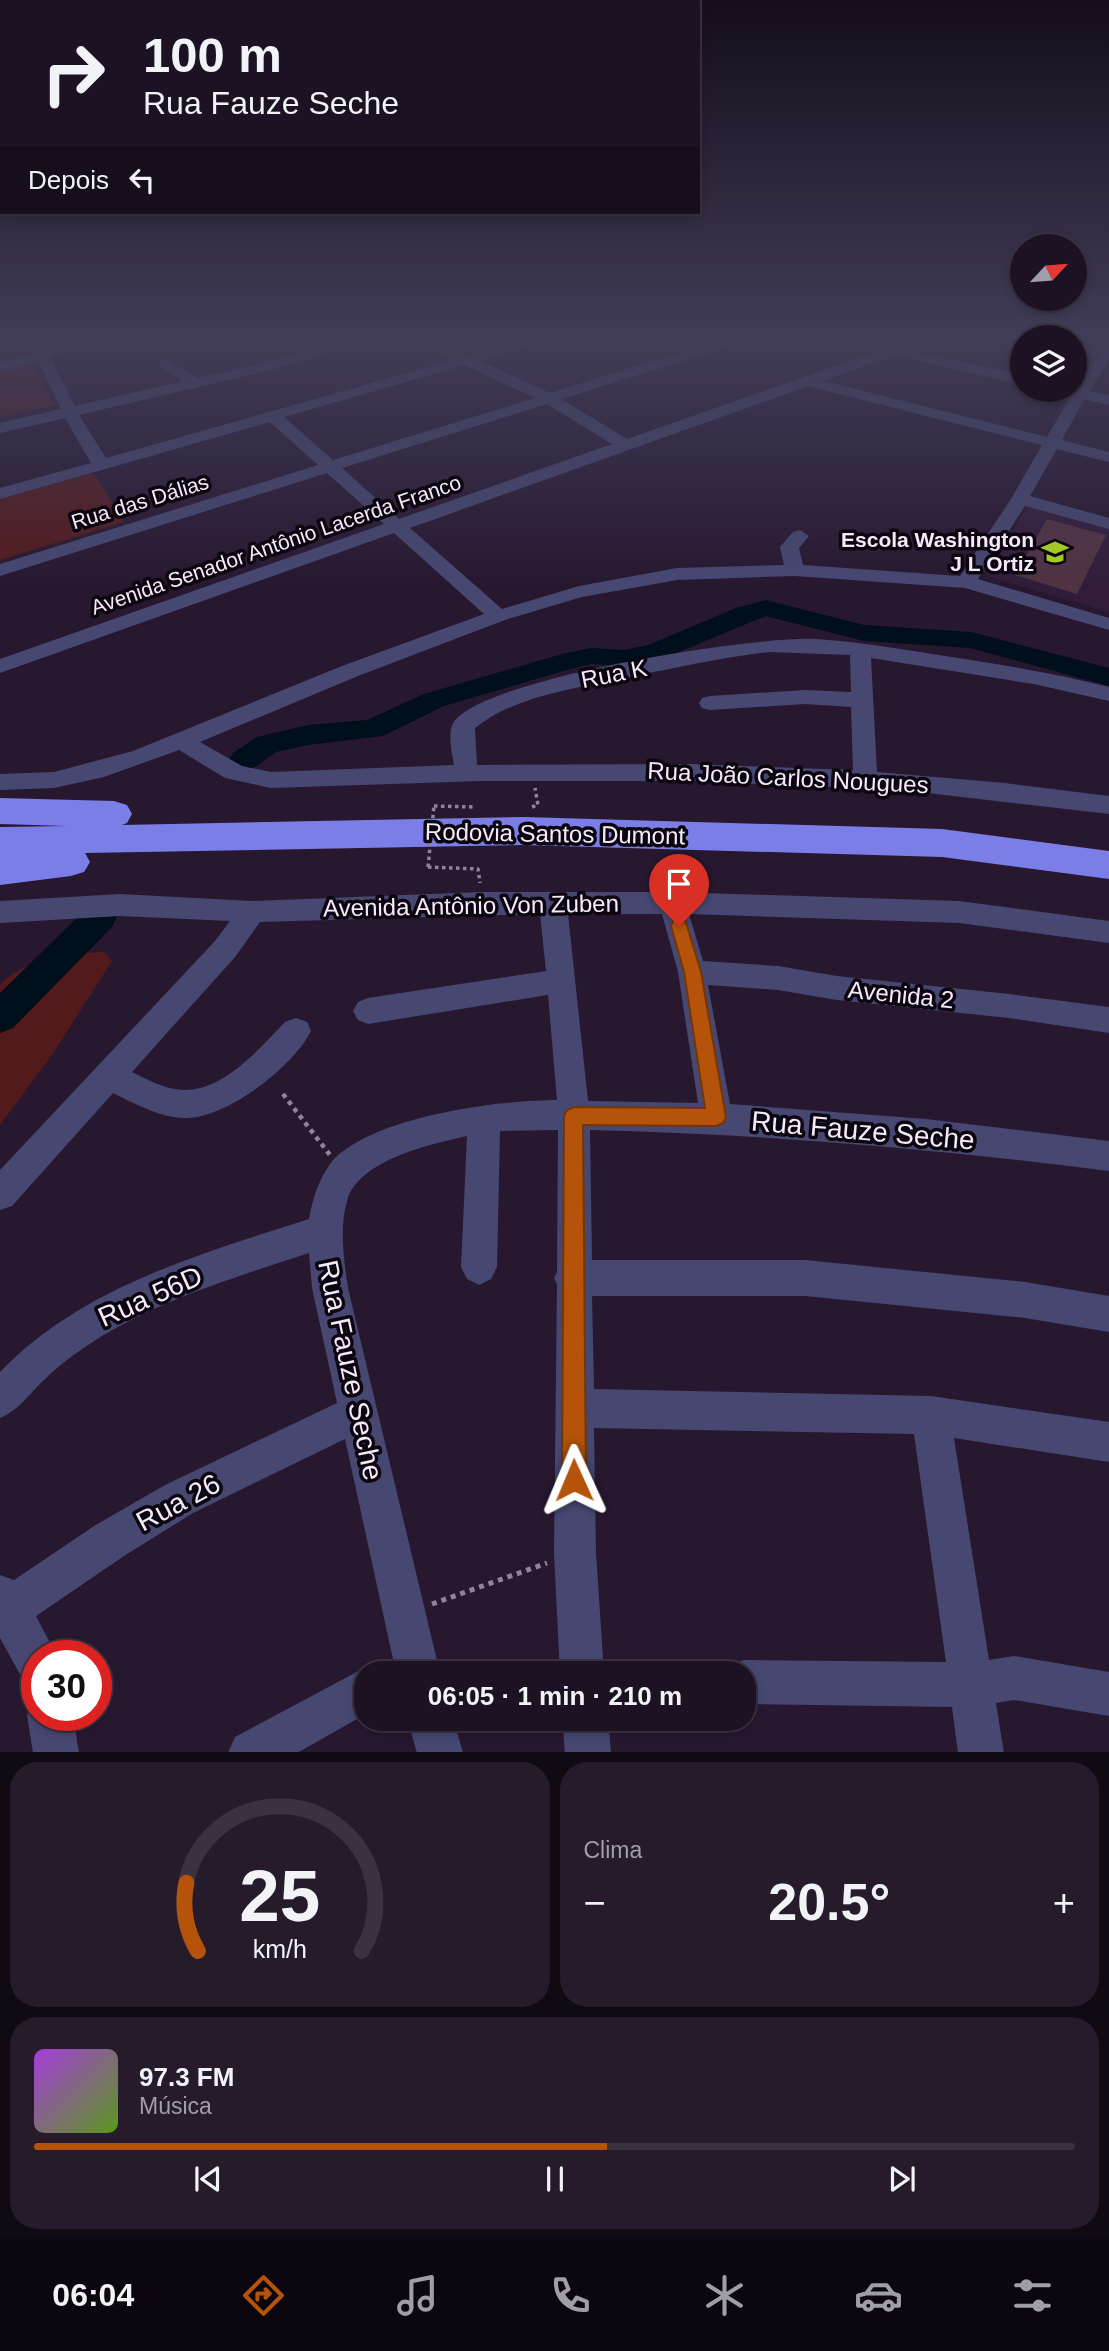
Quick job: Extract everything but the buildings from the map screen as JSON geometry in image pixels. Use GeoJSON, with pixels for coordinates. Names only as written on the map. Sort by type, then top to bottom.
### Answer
{"type":"FeatureCollection","features":[{"type":"Feature","properties":{"kind":"highway"},"geometry":{"type":"LineString","coordinates":[[0,811],[237,818],[407,832]]}},
{"type":"Feature","properties":{"kind":"highway","name":"Rodovia Santos Dumont"},"geometry":{"type":"LineString","coordinates":[[0,841],[524,831],[942,843],[1109,865]]}},
{"type":"Feature","properties":{"kind":"highway","name":"Rodovia Santos Dumont"},"geometry":{"type":"LineString","coordinates":[[0,860],[408,853],[816,859],[990,868],[1109,883]]}},
{"type":"Feature","properties":{"kind":"highway"},"geometry":{"type":"LineString","coordinates":[[0,870],[111,857]]}},
{"type":"Feature","properties":{"kind":"street"},"geometry":{"type":"LineString","coordinates":[[0,428],[24,422]]}},
{"type":"Feature","properties":{"kind":"street"},"geometry":{"type":"LineString","coordinates":[[76,422],[101,464]]}},
{"type":"Feature","properties":{"kind":"street"},"geometry":{"type":"LineString","coordinates":[[0,494],[252,422]]}},
{"type":"Feature","properties":{"kind":"street"},"geometry":{"type":"LineString","coordinates":[[279,422],[498,616]]}},
{"type":"Feature","properties":{"kind":"street","name":"Rua das Dálias"},"geometry":{"type":"LineString","coordinates":[[0,570],[473,422]]}},
{"type":"Feature","properties":{"kind":"street"},"geometry":{"type":"LineString","coordinates":[[587,422],[626,446]]}},
{"type":"Feature","properties":{"kind":"street","name":"Avenida Senador Antônio Lacerda Franco"},"geometry":{"type":"LineString","coordinates":[[2,660],[395,527],[693,422]]}},
{"type":"Feature","properties":{"kind":"street"},"geometry":{"type":"LineString","coordinates":[[968,422],[1109,457]]}},
{"type":"Feature","properties":{"kind":"street"},"geometry":{"type":"LineString","coordinates":[[966,583],[1020,499],[1061,422]]}},
{"type":"Feature","properties":{"kind":"street"},"geometry":{"type":"LineString","coordinates":[[1020,499],[1109,524]]}},
{"type":"Feature","properties":{"kind":"street"},"geometry":{"type":"LineString","coordinates":[[794,570],[789,547],[800,536]]}},
{"type":"Feature","properties":{"kind":"street"},"geometry":{"type":"LineString","coordinates":[[0,782],[54,780],[104,769],[182,741],[350,671],[498,616],[579,592],[635,580],[711,571],[794,570],[966,583],[1109,624]]}},
{"type":"Feature","properties":{"kind":"street","name":"Rua K"},"geometry":{"type":"LineString","coordinates":[[466,771],[461,734],[464,725],[488,709],[563,683],[729,651],[770,646],[860,650],[1052,681],[1109,694]]}},
{"type":"Feature","properties":{"kind":"street"},"geometry":{"type":"LineString","coordinates":[[860,650],[865,779]]}},
{"type":"Feature","properties":{"kind":"street"},"geometry":{"type":"LineString","coordinates":[[710,703],[805,697],[863,700]]}},
{"type":"Feature","properties":{"kind":"street"},"geometry":{"type":"LineString","coordinates":[[182,741],[226,771],[247,778],[271,780],[466,771]]}},
{"type":"Feature","properties":{"kind":"street","name":"Rua João Carlos Nougues"},"geometry":{"type":"LineString","coordinates":[[466,771],[751,773],[865,779],[1044,795],[1109,805]]}},
{"type":"Feature","properties":{"kind":"street","name":"Avenida Antônio Von Zuben"},"geometry":{"type":"LineString","coordinates":[[0,912],[120,905],[252,912],[481,903],[672,903],[959,912],[1109,932]]}},
{"type":"Feature","properties":{"kind":"street"},"geometry":{"type":"LineString","coordinates":[[553,903],[574,1116],[573,1408],[575,1553],[581,1661]]}},
{"type":"Feature","properties":{"kind":"street"},"geometry":{"type":"LineString","coordinates":[[672,903],[692,972],[716,1117]]}},
{"type":"Feature","properties":{"kind":"street"},"geometry":{"type":"LineString","coordinates":[[0,1194],[225,948],[252,912]]}},
{"type":"Feature","properties":{"kind":"street","name":"Avenida 2"},"geometry":{"type":"LineString","coordinates":[[692,972],[778,978],[837,988],[1009,1006],[1109,1020]]}},
{"type":"Feature","properties":{"kind":"street"},"geometry":{"type":"LineString","coordinates":[[368,1011],[561,981]]}},
{"type":"Feature","properties":{"kind":"street"},"geometry":{"type":"LineString","coordinates":[[107,1075],[160,1097],[185,1104],[200,1101],[216,1096],[259,1069],[296,1031]]}},
{"type":"Feature","properties":{"kind":"street","name":"Rua Fauze Seche"},"geometry":{"type":"LineString","coordinates":[[408,1661],[403,1614],[330,1288],[324,1231],[332,1193],[344,1173],[371,1154],[396,1142],[436,1129],[484,1118],[574,1116],[716,1117],[898,1131],[1109,1156]]}},
{"type":"Feature","properties":{"kind":"street"},"geometry":{"type":"LineString","coordinates":[[479,1267],[484,1118]]}},
{"type":"Feature","properties":{"kind":"street","name":"Rua 56D"},"geometry":{"type":"LineString","coordinates":[[0,1399],[22,1373],[70,1333],[139,1296],[324,1231]]}},
{"type":"Feature","properties":{"kind":"street"},"geometry":{"type":"LineString","coordinates":[[572,1278],[805,1278],[1025,1300],[1109,1314]]}},
{"type":"Feature","properties":{"kind":"street"},"geometry":{"type":"LineString","coordinates":[[573,1408],[930,1415],[1109,1442]]}},
{"type":"Feature","properties":{"kind":"street","name":"Rua 26"},"geometry":{"type":"LineString","coordinates":[[5,1602],[179,1499],[358,1413]]}},
{"type":"Feature","properties":{"kind":"street"},"geometry":{"type":"LineString","coordinates":[[930,1415],[981,1752]]}},
{"type":"Feature","properties":{"kind":"street"},"geometry":{"type":"LineString","coordinates":[[5,1602],[26,1640]]}},
{"type":"Feature","properties":{"kind":"street"},"geometry":{"type":"LineString","coordinates":[[756,1682],[969,1685],[1014,1678],[1109,1694]]}},
{"type":"Feature","properties":{"kind":"street"},"geometry":{"type":"LineString","coordinates":[[251,1752],[354,1696]]}},
{"type":"Feature","properties":{"kind":"street"},"geometry":{"type":"LineString","coordinates":[[53,1731],[56,1752]]}},
{"type":"Feature","properties":{"kind":"street"},"geometry":{"type":"LineString","coordinates":[[434,1731],[440,1752]]}},
{"type":"Feature","properties":{"kind":"street"},"geometry":{"type":"LineString","coordinates":[[586,1731],[588,1752]]}},
{"type":"Feature","properties":{"kind":"path"},"geometry":{"type":"LineString","coordinates":[[525,771],[538,793],[538,805],[529,808]]}},
{"type":"Feature","properties":{"kind":"path"},"geometry":{"type":"LineString","coordinates":[[481,903],[478,869],[428,867],[434,806],[488,808]]}},
{"type":"Feature","properties":{"kind":"path"},"geometry":{"type":"LineString","coordinates":[[284,1094],[344,1173]]}},
{"type":"Feature","properties":{"kind":"path"},"geometry":{"type":"LineString","coordinates":[[403,1614],[575,1553]]}},
{"type":"Feature","properties":{"kind":"shaded area"},"geometry":{"type":"Polygon","coordinates":[[[94,473],[124,522],[0,560],[0,499],[94,473]]]}},
{"type":"Feature","properties":{"kind":"shaded area","name":"Escola Washington J L Ortiz"},"geometry":{"type":"Polygon","coordinates":[[[1028,505],[1109,527],[1109,612],[987,576],[1028,505]]]}},
{"type":"Feature","properties":{"kind":"shaded area"},"geometry":{"type":"Polygon","coordinates":[[[104,952],[112,961],[52,1055],[0,1125],[0,985],[10,976],[34,963],[63,956],[104,952]]]}},
{"type":"Feature","properties":{"kind":"waterway"},"geometry":{"type":"LineString","coordinates":[[244,760],[267,744],[308,735],[373,729],[434,700],[562,662],[591,656],[624,658],[655,652],[745,613],[766,608],[864,633],[971,640],[1109,677]]}},
{"type":"Feature","properties":{"kind":"waterway"},"geometry":{"type":"LineString","coordinates":[[0,1017],[100,917]]}},
{"type":"Feature","properties":{"kind":"place","name":"Escola Washington J L Ortiz"},"geometry":{"type":"Point","coordinates":[1055,552]}},
{"type":"Feature","properties":{"kind":"route"},"geometry":{"type":"LineString","coordinates":[[574,1480],[574,1116],[716,1117],[692,972],[679,926]]}}]}
